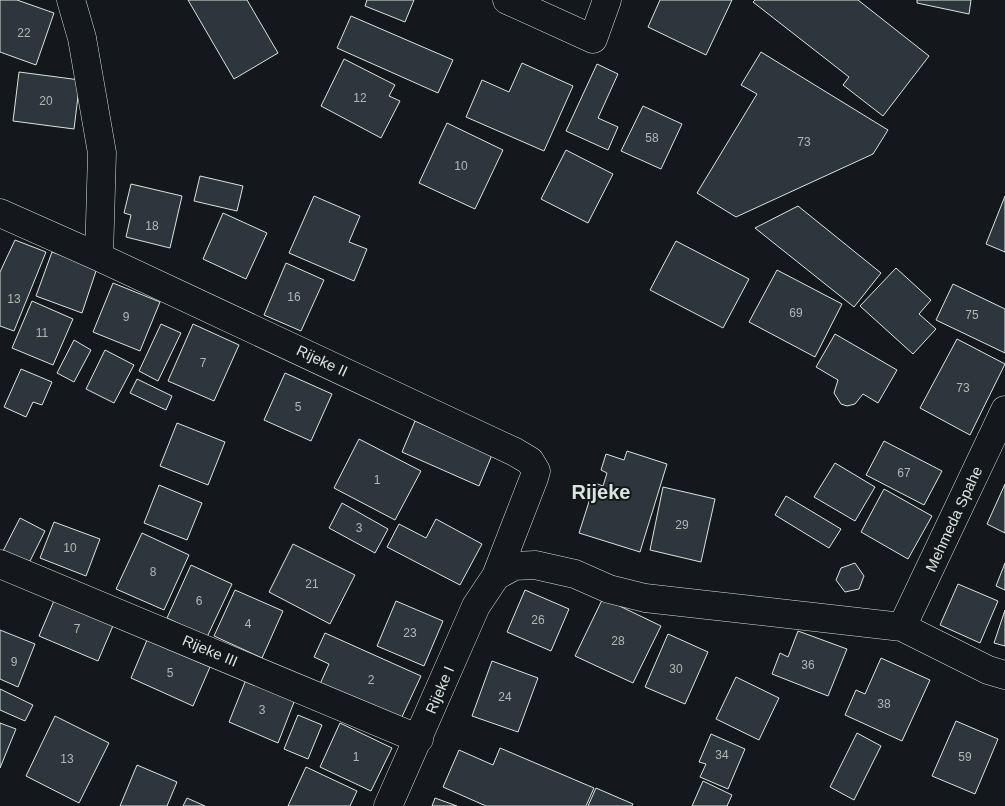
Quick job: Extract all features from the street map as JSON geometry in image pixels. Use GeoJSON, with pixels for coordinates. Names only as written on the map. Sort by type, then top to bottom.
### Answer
{"type":"FeatureCollection","features":[{"type":"Feature","properties":{"kind":"street"},"geometry":{"type":"LineString","coordinates":[[70,0],[82,38],[102,153],[99,257]]}},
{"type":"Feature","properties":{"kind":"street"},"geometry":{"type":"LineString","coordinates":[[506,0],[593,38],[607,0]]}},
{"type":"Feature","properties":{"kind":"street","name":"Rijeke II"},"geometry":{"type":"LineString","coordinates":[[0,214],[99,257],[515,452],[530,461],[536,471],[534,478],[496,576]]}},
{"type":"Feature","properties":{"kind":"street","name":"Mehmeda Spahe"},"geometry":{"type":"LineString","coordinates":[[902,627],[1005,410]]}},
{"type":"Feature","properties":{"kind":"street","name":"Rijeke III"},"geometry":{"type":"LineString","coordinates":[[0,564],[419,739]]}},
{"type":"Feature","properties":{"kind":"street"},"geometry":{"type":"LineString","coordinates":[[496,576],[514,566],[535,565],[575,574],[609,589],[645,598],[902,627],[988,670],[1005,675]]}},
{"type":"Feature","properties":{"kind":"street","name":"Rijeke I"},"geometry":{"type":"LineString","coordinates":[[388,806],[476,606],[496,576]]}},
{"type":"Feature","properties":{"kind":"building"},"geometry":{"type":"Polygon","coordinates":[[[0,0],[17,0],[54,13],[36,65],[0,52],[0,0]]]}},
{"type":"Feature","properties":{"kind":"building"},"geometry":{"type":"Polygon","coordinates":[[[188,0],[247,0],[278,53],[234,79],[188,0]]]}},
{"type":"Feature","properties":{"kind":"building"},"geometry":{"type":"Polygon","coordinates":[[[367,0],[414,0],[405,22],[365,6],[367,0]]]}},
{"type":"Feature","properties":{"kind":"building"},"geometry":{"type":"Polygon","coordinates":[[[660,0],[732,0],[706,55],[648,27],[660,0]]]}},
{"type":"Feature","properties":{"kind":"building"},"geometry":{"type":"Polygon","coordinates":[[[755,0],[858,0],[929,56],[883,116],[843,85],[849,77],[753,2],[755,0]]]}},
{"type":"Feature","properties":{"kind":"building"},"geometry":{"type":"Polygon","coordinates":[[[917,0],[971,0],[969,14],[917,3],[917,0]]]}},
{"type":"Feature","properties":{"kind":"building"},"geometry":{"type":"Polygon","coordinates":[[[351,16],[453,60],[438,93],[337,48],[351,16]]]}},
{"type":"Feature","properties":{"kind":"building"},"geometry":{"type":"Polygon","coordinates":[[[761,52],[888,130],[873,154],[736,217],[697,193],[757,94],[741,85],[761,52]]]}},
{"type":"Feature","properties":{"kind":"building"},"geometry":{"type":"Polygon","coordinates":[[[344,59],[395,85],[389,96],[400,101],[381,138],[321,106],[344,59]]]}},
{"type":"Feature","properties":{"kind":"building"},"geometry":{"type":"Polygon","coordinates":[[[522,63],[573,86],[544,151],[466,117],[482,80],[509,92],[522,63]]]}},
{"type":"Feature","properties":{"kind":"building"},"geometry":{"type":"Polygon","coordinates":[[[597,64],[618,74],[598,118],[618,127],[608,150],[566,131],[597,64]]]}},
{"type":"Feature","properties":{"kind":"building"},"geometry":{"type":"Polygon","coordinates":[[[19,72],[80,80],[74,129],[13,121],[19,72]]]}},
{"type":"Feature","properties":{"kind":"building"},"geometry":{"type":"Polygon","coordinates":[[[643,106],[682,124],[661,169],[621,151],[643,106]]]}},
{"type":"Feature","properties":{"kind":"building"},"geometry":{"type":"Polygon","coordinates":[[[447,123],[503,150],[475,209],[419,183],[447,123]]]}},
{"type":"Feature","properties":{"kind":"building"},"geometry":{"type":"Polygon","coordinates":[[[566,150],[613,174],[588,223],[541,199],[566,150]]]}},
{"type":"Feature","properties":{"kind":"building"},"geometry":{"type":"Polygon","coordinates":[[[200,176],[243,186],[237,211],[194,201],[200,176]]]}},
{"type":"Feature","properties":{"kind":"building"},"geometry":{"type":"Polygon","coordinates":[[[131,184],[182,196],[170,248],[126,237],[131,215],[124,213],[131,184]]]}},
{"type":"Feature","properties":{"kind":"building"},"geometry":{"type":"Polygon","coordinates":[[[314,196],[360,216],[349,242],[367,249],[354,281],[289,253],[314,196]]]}},
{"type":"Feature","properties":{"kind":"building"},"geometry":{"type":"Polygon","coordinates":[[[1005,196],[1005,252],[986,244],[1005,196]]]}},
{"type":"Feature","properties":{"kind":"building"},"geometry":{"type":"Polygon","coordinates":[[[798,206],[881,273],[854,307],[755,228],[798,206]]]}},
{"type":"Feature","properties":{"kind":"building"},"geometry":{"type":"Polygon","coordinates":[[[223,213],[267,233],[246,279],[203,259],[223,213]]]}},
{"type":"Feature","properties":{"kind":"building"},"geometry":{"type":"Polygon","coordinates":[[[15,240],[46,252],[14,331],[0,326],[0,272],[15,240]]]}},
{"type":"Feature","properties":{"kind":"building"},"geometry":{"type":"Polygon","coordinates":[[[676,241],[749,279],[723,328],[650,290],[676,241]]]}},
{"type":"Feature","properties":{"kind":"building"},"geometry":{"type":"Polygon","coordinates":[[[52,252],[97,268],[82,313],[36,296],[52,252]]]}},
{"type":"Feature","properties":{"kind":"building"},"geometry":{"type":"Polygon","coordinates":[[[286,263],[324,280],[301,331],[264,315],[286,263]]]}},
{"type":"Feature","properties":{"kind":"building"},"geometry":{"type":"Polygon","coordinates":[[[896,268],[931,300],[919,314],[936,329],[913,354],[860,306],[896,268]]]}},
{"type":"Feature","properties":{"kind":"building"},"geometry":{"type":"Polygon","coordinates":[[[777,270],[842,304],[815,357],[749,322],[777,270]]]}},
{"type":"Feature","properties":{"kind":"building"},"geometry":{"type":"Polygon","coordinates":[[[113,283],[160,302],[140,351],[93,332],[113,283]]]}},
{"type":"Feature","properties":{"kind":"building"},"geometry":{"type":"Polygon","coordinates":[[[953,284],[1005,309],[1005,353],[936,320],[953,284]]]}},
{"type":"Feature","properties":{"kind":"building"},"geometry":{"type":"Polygon","coordinates":[[[32,301],[73,319],[53,365],[12,348],[32,301]]]}},
{"type":"Feature","properties":{"kind":"building"},"geometry":{"type":"Polygon","coordinates":[[[161,324],[181,333],[158,381],[139,371],[161,324]]]}},
{"type":"Feature","properties":{"kind":"building"},"geometry":{"type":"Polygon","coordinates":[[[193,324],[239,345],[214,401],[168,381],[193,324]]]}},
{"type":"Feature","properties":{"kind":"building"},"geometry":{"type":"Polygon","coordinates":[[[835,334],[897,370],[878,403],[863,394],[855,404],[847,406],[841,404],[834,393],[838,380],[816,367],[835,334]]]}},
{"type":"Feature","properties":{"kind":"building"},"geometry":{"type":"Polygon","coordinates":[[[957,339],[1005,364],[970,435],[920,408],[957,339]]]}},
{"type":"Feature","properties":{"kind":"building"},"geometry":{"type":"Polygon","coordinates":[[[74,340],[91,350],[74,382],[57,373],[74,340]]]}},
{"type":"Feature","properties":{"kind":"building"},"geometry":{"type":"Polygon","coordinates":[[[105,350],[134,365],[114,403],[86,389],[105,350]]]}},
{"type":"Feature","properties":{"kind":"building"},"geometry":{"type":"Polygon","coordinates":[[[21,369],[52,382],[42,405],[33,402],[26,417],[4,407],[21,369]]]}},
{"type":"Feature","properties":{"kind":"building"},"geometry":{"type":"Polygon","coordinates":[[[285,373],[332,394],[311,441],[264,420],[285,373]]]}},
{"type":"Feature","properties":{"kind":"building"},"geometry":{"type":"Polygon","coordinates":[[[137,379],[172,396],[166,410],[130,393],[137,379]]]}},
{"type":"Feature","properties":{"kind":"building"},"geometry":{"type":"Polygon","coordinates":[[[415,421],[492,455],[479,486],[402,452],[415,421]]]}},
{"type":"Feature","properties":{"kind":"building"},"geometry":{"type":"Polygon","coordinates":[[[177,423],[225,442],[208,485],[160,466],[177,423]]]}},
{"type":"Feature","properties":{"kind":"building"},"geometry":{"type":"Polygon","coordinates":[[[359,439],[421,471],[395,520],[334,488],[359,439]]]}},
{"type":"Feature","properties":{"kind":"building"},"geometry":{"type":"Polygon","coordinates":[[[884,441],[942,471],[924,505],[866,475],[884,441]]]}},
{"type":"Feature","properties":{"kind":"building"},"geometry":{"type":"Polygon","coordinates":[[[627,451],[667,464],[640,552],[579,533],[595,483],[603,486],[607,473],[601,470],[606,454],[624,460],[627,451]]]}},
{"type":"Feature","properties":{"kind":"building"},"geometry":{"type":"Polygon","coordinates":[[[835,463],[875,487],[855,521],[814,497],[835,463]]]}},
{"type":"Feature","properties":{"kind":"building"},"geometry":{"type":"Polygon","coordinates":[[[1005,484],[1005,533],[987,524],[1005,484]]]}},
{"type":"Feature","properties":{"kind":"building"},"geometry":{"type":"Polygon","coordinates":[[[159,485],[202,503],[187,540],[144,523],[159,485]]]}},
{"type":"Feature","properties":{"kind":"building"},"geometry":{"type":"Polygon","coordinates":[[[663,487],[715,499],[701,562],[650,550],[663,487]]]}},
{"type":"Feature","properties":{"kind":"building"},"geometry":{"type":"Polygon","coordinates":[[[884,489],[932,516],[908,559],[861,532],[884,489]]]}},
{"type":"Feature","properties":{"kind":"building"},"geometry":{"type":"Polygon","coordinates":[[[786,496],[841,529],[829,548],[775,515],[786,496]]]}},
{"type":"Feature","properties":{"kind":"building"},"geometry":{"type":"Polygon","coordinates":[[[342,503],[388,529],[375,553],[329,528],[342,503]]]}},
{"type":"Feature","properties":{"kind":"building"},"geometry":{"type":"Polygon","coordinates":[[[20,518],[45,531],[28,565],[2,553],[20,518]]]}},
{"type":"Feature","properties":{"kind":"building"},"geometry":{"type":"Polygon","coordinates":[[[436,519],[482,544],[460,585],[387,547],[399,524],[426,538],[436,519]]]}},
{"type":"Feature","properties":{"kind":"building"},"geometry":{"type":"Polygon","coordinates":[[[54,522],[100,539],[86,576],[40,558],[54,522]]]}},
{"type":"Feature","properties":{"kind":"building"},"geometry":{"type":"Polygon","coordinates":[[[142,533],[189,555],[164,610],[116,589],[142,533]]]}},
{"type":"Feature","properties":{"kind":"building"},"geometry":{"type":"Polygon","coordinates":[[[293,544],[355,575],[330,624],[269,592],[293,544]]]}},
{"type":"Feature","properties":{"kind":"building"},"geometry":{"type":"Polygon","coordinates":[[[855,563],[864,576],[859,589],[845,592],[836,580],[841,568],[855,563]]]}},
{"type":"Feature","properties":{"kind":"building"},"geometry":{"type":"Polygon","coordinates":[[[1005,563],[1005,590],[996,586],[1005,563]]]}},
{"type":"Feature","properties":{"kind":"building"},"geometry":{"type":"Polygon","coordinates":[[[191,565],[232,584],[207,637],[167,618],[191,565]]]}},
{"type":"Feature","properties":{"kind":"building"},"geometry":{"type":"Polygon","coordinates":[[[958,584],[998,601],[980,643],[940,625],[958,584]]]}},
{"type":"Feature","properties":{"kind":"building"},"geometry":{"type":"Polygon","coordinates":[[[235,590],[283,611],[262,658],[214,636],[235,590]]]}},
{"type":"Feature","properties":{"kind":"building"},"geometry":{"type":"Polygon","coordinates":[[[525,590],[569,609],[551,651],[507,632],[525,590]]]}},
{"type":"Feature","properties":{"kind":"building"},"geometry":{"type":"Polygon","coordinates":[[[56,596],[115,621],[98,661],[39,636],[56,596]]]}},
{"type":"Feature","properties":{"kind":"building"},"geometry":{"type":"Polygon","coordinates":[[[603,598],[661,626],[633,683],[575,656],[603,598]]]}},
{"type":"Feature","properties":{"kind":"building"},"geometry":{"type":"Polygon","coordinates":[[[396,601],[443,621],[424,666],[377,646],[396,601]]]}},
{"type":"Feature","properties":{"kind":"building"},"geometry":{"type":"Polygon","coordinates":[[[1005,610],[1005,646],[994,643],[1005,610]]]}},
{"type":"Feature","properties":{"kind":"building"},"geometry":{"type":"Polygon","coordinates":[[[0,630],[35,644],[18,687],[0,679],[0,630]]]}},
{"type":"Feature","properties":{"kind":"building"},"geometry":{"type":"Polygon","coordinates":[[[798,631],[847,649],[828,696],[772,674],[780,653],[788,657],[798,631]]]}},
{"type":"Feature","properties":{"kind":"building"},"geometry":{"type":"Polygon","coordinates":[[[325,633],[421,676],[400,721],[320,684],[329,664],[314,657],[325,633]]]}},
{"type":"Feature","properties":{"kind":"building"},"geometry":{"type":"Polygon","coordinates":[[[668,634],[708,652],[685,704],[645,687],[668,634]]]}},
{"type":"Feature","properties":{"kind":"building"},"geometry":{"type":"Polygon","coordinates":[[[147,640],[210,667],[193,706],[131,678],[147,640]]]}},
{"type":"Feature","properties":{"kind":"building"},"geometry":{"type":"Polygon","coordinates":[[[881,658],[930,680],[902,741],[845,715],[856,690],[865,694],[881,658]]]}},
{"type":"Feature","properties":{"kind":"building"},"geometry":{"type":"Polygon","coordinates":[[[492,661],[538,678],[518,732],[472,716],[492,661]]]}},
{"type":"Feature","properties":{"kind":"building"},"geometry":{"type":"Polygon","coordinates":[[[247,677],[296,697],[278,743],[229,722],[247,677]]]}},
{"type":"Feature","properties":{"kind":"building"},"geometry":{"type":"Polygon","coordinates":[[[736,677],[779,698],[759,740],[716,719],[736,677]]]}},
{"type":"Feature","properties":{"kind":"building"},"geometry":{"type":"Polygon","coordinates":[[[0,689],[33,705],[25,721],[0,710],[0,689]]]}},
{"type":"Feature","properties":{"kind":"building"},"geometry":{"type":"Polygon","coordinates":[[[298,715],[322,725],[308,759],[284,749],[298,715]]]}},
{"type":"Feature","properties":{"kind":"building"},"geometry":{"type":"Polygon","coordinates":[[[55,716],[109,743],[79,803],[26,776],[55,716]]]}},
{"type":"Feature","properties":{"kind":"building"},"geometry":{"type":"Polygon","coordinates":[[[956,721],[998,739],[975,794],[932,776],[956,721]]]}},
{"type":"Feature","properties":{"kind":"building"},"geometry":{"type":"Polygon","coordinates":[[[0,723],[16,729],[0,768],[0,723]]]}},
{"type":"Feature","properties":{"kind":"building"},"geometry":{"type":"Polygon","coordinates":[[[340,723],[392,748],[371,791],[320,767],[340,723]]]}},
{"type":"Feature","properties":{"kind":"building"},"geometry":{"type":"Polygon","coordinates":[[[857,733],[881,746],[854,800],[830,787],[857,733]]]}},
{"type":"Feature","properties":{"kind":"building"},"geometry":{"type":"Polygon","coordinates":[[[711,734],[745,749],[728,789],[700,777],[706,764],[699,762],[711,734]]]}},
{"type":"Feature","properties":{"kind":"building"},"geometry":{"type":"Polygon","coordinates":[[[500,748],[594,788],[586,806],[486,806],[443,787],[459,750],[493,765],[500,748]]]}},
{"type":"Feature","properties":{"kind":"building"},"geometry":{"type":"Polygon","coordinates":[[[137,765],[177,782],[167,806],[120,806],[137,765]]]}},
{"type":"Feature","properties":{"kind":"building"},"geometry":{"type":"Polygon","coordinates":[[[306,767],[357,791],[350,806],[288,806],[306,767]]]}},
{"type":"Feature","properties":{"kind":"building"},"geometry":{"type":"Polygon","coordinates":[[[703,781],[732,795],[727,806],[692,806],[703,781]]]}},
{"type":"Feature","properties":{"kind":"building"},"geometry":{"type":"Polygon","coordinates":[[[596,788],[633,804],[632,806],[588,806],[596,788]]]}},
{"type":"Feature","properties":{"kind":"building"},"geometry":{"type":"Polygon","coordinates":[[[187,798],[205,806],[183,806],[187,798]]]}},
{"type":"Feature","properties":{"kind":"building"},"geometry":{"type":"Polygon","coordinates":[[[435,798],[457,806],[432,806],[435,798]]]}},
{"type":"Feature","properties":{"kind":"district","name":"Rijeke"},"geometry":{"type":"Point","coordinates":[601,492]}}]}
